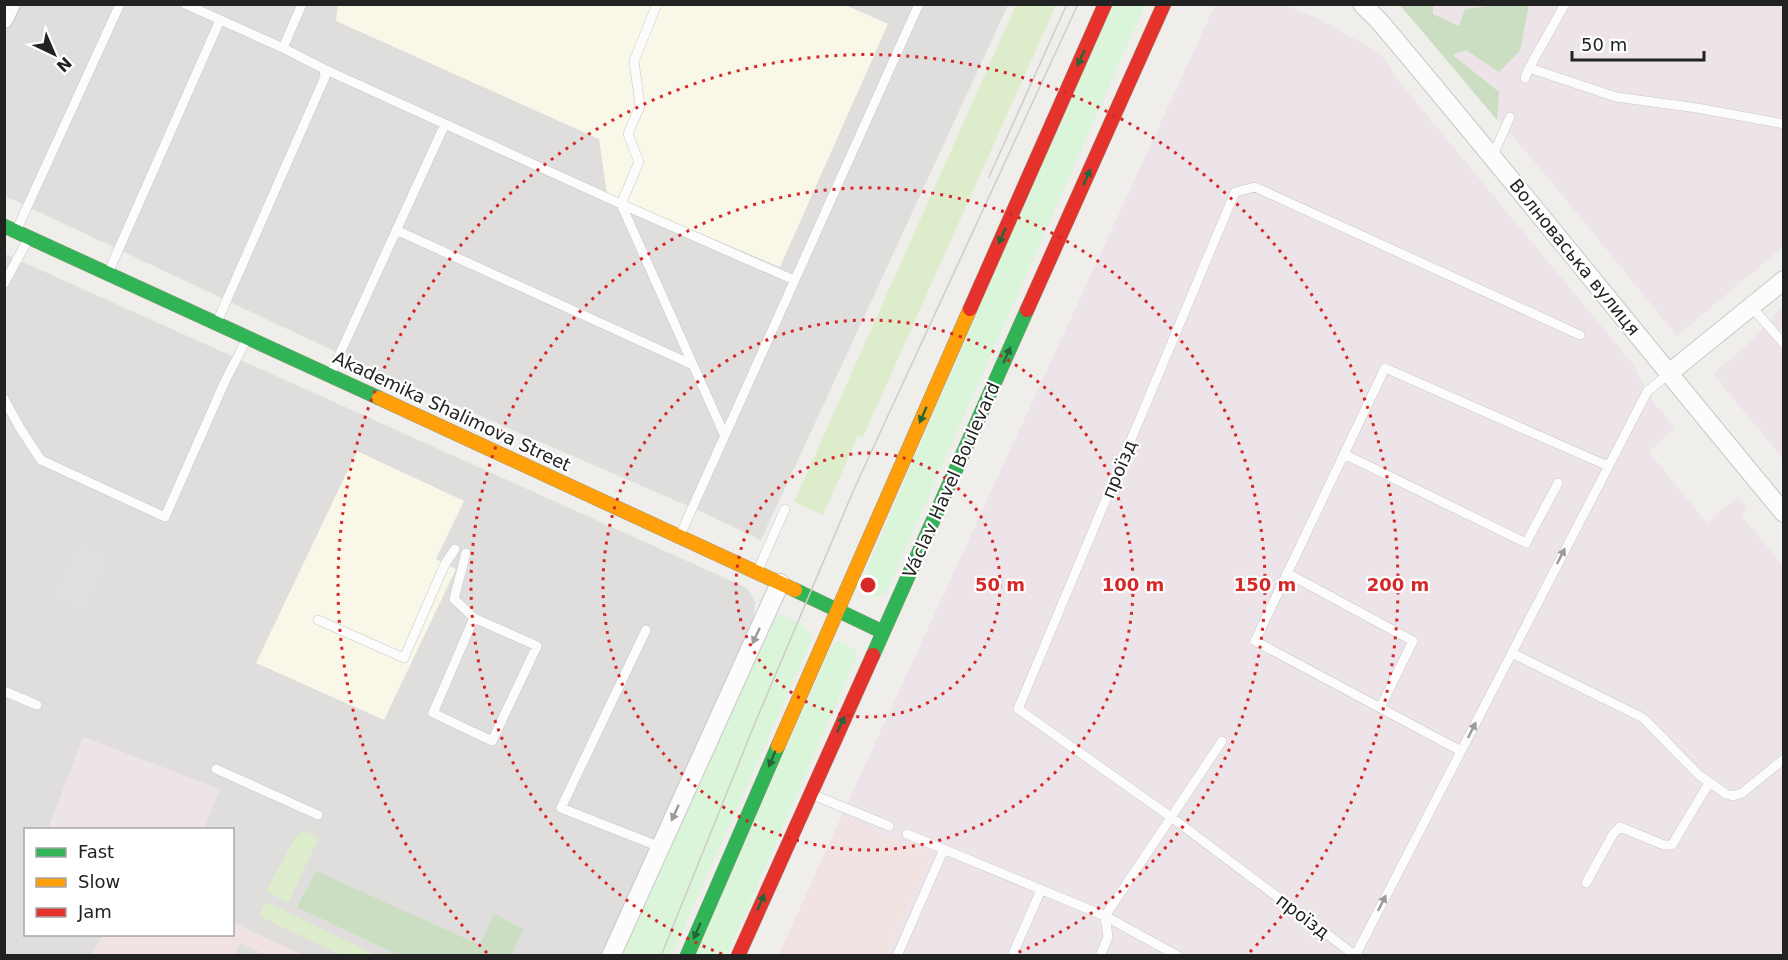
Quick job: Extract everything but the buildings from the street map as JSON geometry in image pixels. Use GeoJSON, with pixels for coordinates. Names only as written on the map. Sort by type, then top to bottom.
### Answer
{"type":"FeatureCollection","features":[{"type":"Feature","properties":{"kind":"main road"},"geometry":{"type":"LineString","coordinates":[[687,956],[837,609],[1105,4]]}},
{"type":"Feature","properties":{"kind":"main road","name":"Václav Havel Boulevard"},"geometry":{"type":"LineString","coordinates":[[738,956],[1164,4]]}},
{"type":"Feature","properties":{"kind":"main road","name":"Akademika Shalimova Street"},"geometry":{"type":"LineString","coordinates":[[17,232],[680,535],[883,632]]}},
{"type":"Feature","properties":{"kind":"street","name":"Волноваська вулиця"},"geometry":{"type":"LineString","coordinates":[[1362,4],[1380,22],[1493,155],[1668,374],[1784,513]]}},
{"type":"Feature","properties":{"kind":"street"},"geometry":{"type":"LineString","coordinates":[[1668,374],[1784,280]]}},
{"type":"Feature","properties":{"kind":"street"},"geometry":{"type":"LineString","coordinates":[[611,956],[780,583]]}},
{"type":"Feature","properties":{"kind":"lane"},"geometry":{"type":"LineString","coordinates":[[4,284],[17,232],[120,4]]}},
{"type":"Feature","properties":{"kind":"lane"},"geometry":{"type":"LineString","coordinates":[[185,4],[621,204],[794,280]]}},
{"type":"Feature","properties":{"kind":"lane"},"geometry":{"type":"LineString","coordinates":[[283,48],[302,4]]}},
{"type":"Feature","properties":{"kind":"lane"},"geometry":{"type":"LineString","coordinates":[[657,4],[634,61],[640,106],[628,134],[639,162],[621,204],[724,434]]}},
{"type":"Feature","properties":{"kind":"lane"},"geometry":{"type":"LineString","coordinates":[[680,535],[919,4]]}},
{"type":"Feature","properties":{"kind":"lane"},"geometry":{"type":"LineString","coordinates":[[1525,78],[1565,4]]}},
{"type":"Feature","properties":{"kind":"lane"},"geometry":{"type":"LineString","coordinates":[[107,274],[220,20]]}},
{"type":"Feature","properties":{"kind":"lane"},"geometry":{"type":"LineString","coordinates":[[1529,68],[1616,97],[1697,108],[1784,124]]}},
{"type":"Feature","properties":{"kind":"lane"},"geometry":{"type":"LineString","coordinates":[[217,324],[326,77],[324,69]]}},
{"type":"Feature","properties":{"kind":"lane"},"geometry":{"type":"LineString","coordinates":[[1493,155],[1510,117]]}},
{"type":"Feature","properties":{"kind":"lane"},"geometry":{"type":"LineString","coordinates":[[330,375],[445,124]]}},
{"type":"Feature","properties":{"kind":"lane","name":"проїзд"},"geometry":{"type":"LineString","coordinates":[[1356,955],[1171,818],[1018,709],[1235,192],[1256,187],[1580,335]]}},
{"type":"Feature","properties":{"kind":"lane"},"geometry":{"type":"LineString","coordinates":[[396,230],[693,365]]}},
{"type":"Feature","properties":{"kind":"lane"},"geometry":{"type":"LineString","coordinates":[[1752,306],[1784,344]]}},
{"type":"Feature","properties":{"kind":"lane"},"geometry":{"type":"LineString","coordinates":[[4,399],[41,460],[165,517],[248,338]]}},
{"type":"Feature","properties":{"kind":"lane"},"geometry":{"type":"LineString","coordinates":[[1461,751],[1255,640],[1384,368],[1608,466]]}},
{"type":"Feature","properties":{"kind":"lane"},"geometry":{"type":"LineString","coordinates":[[1356,955],[1647,392],[1668,374]]}},
{"type":"Feature","properties":{"kind":"lane"},"geometry":{"type":"LineString","coordinates":[[1344,454],[1526,543],[1558,483]]}},
{"type":"Feature","properties":{"kind":"lane"},"geometry":{"type":"LineString","coordinates":[[757,572],[785,509]]}},
{"type":"Feature","properties":{"kind":"lane"},"geometry":{"type":"LineString","coordinates":[[318,620],[404,658],[455,549]]}},
{"type":"Feature","properties":{"kind":"lane"},"geometry":{"type":"LineString","coordinates":[[466,553],[454,599],[474,618],[537,646],[492,741],[433,713],[474,618]]}},
{"type":"Feature","properties":{"kind":"lane"},"geometry":{"type":"LineString","coordinates":[[1287,573],[1413,641],[1380,708]]}},
{"type":"Feature","properties":{"kind":"lane"},"geometry":{"type":"LineString","coordinates":[[646,630],[561,808],[660,847]]}},
{"type":"Feature","properties":{"kind":"lane"},"geometry":{"type":"LineString","coordinates":[[1512,653],[1643,718],[1699,776],[1726,794],[1738,795],[1784,759]]}},
{"type":"Feature","properties":{"kind":"lane"},"geometry":{"type":"LineString","coordinates":[[4,691],[37,705]]}},
{"type":"Feature","properties":{"kind":"lane"},"geometry":{"type":"LineString","coordinates":[[1100,956],[1108,937],[1105,916],[1222,741]]}},
{"type":"Feature","properties":{"kind":"lane"},"geometry":{"type":"LineString","coordinates":[[216,769],[318,815]]}},
{"type":"Feature","properties":{"kind":"lane"},"geometry":{"type":"LineString","coordinates":[[1586,883],[1613,834],[1620,827],[1664,845],[1672,845],[1709,783]]}},
{"type":"Feature","properties":{"kind":"lane"},"geometry":{"type":"LineString","coordinates":[[809,793],[889,826]]}},
{"type":"Feature","properties":{"kind":"lane"},"geometry":{"type":"LineString","coordinates":[[907,834],[1105,916],[1178,956]]}},
{"type":"Feature","properties":{"kind":"lane"},"geometry":{"type":"LineString","coordinates":[[897,956],[944,849]]}},
{"type":"Feature","properties":{"kind":"lane"},"geometry":{"type":"LineString","coordinates":[[1012,956],[1041,890]]}},
{"type":"Feature","properties":{"kind":"shaded area"},"geometry":{"type":"Polygon","coordinates":[[[338,4],[843,4],[888,24],[780,267],[607,194],[599,139],[336,21],[338,4]]]}},
{"type":"Feature","properties":{"kind":"shaded area"},"geometry":{"type":"Polygon","coordinates":[[[14,5],[1008,5],[761,540],[702,512],[381,373],[5,196],[4,25],[14,5]]]}},
{"type":"Feature","properties":{"kind":"shaded area"},"geometry":{"type":"Polygon","coordinates":[[[1215,5],[1286,5],[1323,21],[1381,54],[1397,79],[1632,363],[1655,404],[1675,427],[1649,452],[1707,523],[1738,496],[1747,507],[1742,516],[1783,566],[1783,955],[886,955],[932,856],[842,815],[1215,5]]]}},
{"type":"Feature","properties":{"kind":"shaded area"},"geometry":{"type":"Polygon","coordinates":[[[1400,5],[1783,5],[1783,247],[1677,336],[1544,173],[1400,5]]]}},
{"type":"Feature","properties":{"kind":"shaded area"},"geometry":{"type":"Polygon","coordinates":[[[5,254],[747,588],[755,602],[754,617],[659,844],[609,955],[302,955],[234,923],[234,828],[24,828],[24,936],[102,936],[92,955],[5,956],[5,254]]]}},
{"type":"Feature","properties":{"kind":"shaded area"},"geometry":{"type":"Polygon","coordinates":[[[1783,306],[1783,459],[1713,374],[1751,341],[1783,306]]]}},
{"type":"Feature","properties":{"kind":"shaded area"},"geometry":{"type":"Polygon","coordinates":[[[357,451],[464,501],[436,559],[456,569],[384,720],[256,663],[357,451]]]}},
{"type":"Feature","properties":{"kind":"shaded area"},"geometry":{"type":"Polygon","coordinates":[[[78,543],[109,558],[85,610],[53,597],[78,543]]]}},
{"type":"Feature","properties":{"kind":"shaded area"},"geometry":{"type":"Polygon","coordinates":[[[83,737],[220,789],[204,828],[48,828],[83,737]]]}},
{"type":"Feature","properties":{"kind":"shaded area"},"geometry":{"type":"Polygon","coordinates":[[[842,815],[932,856],[886,955],[778,956],[842,815]]]}},
{"type":"Feature","properties":{"kind":"shaded area"},"geometry":{"type":"Polygon","coordinates":[[[234,923],[302,955],[92,956],[102,936],[234,936],[234,923]]]}},
{"type":"Feature","properties":{"kind":"shaded area"},"geometry":{"type":"Polygon","coordinates":[[[240,943],[267,955],[234,955],[240,943]]]}},
{"type":"Feature","properties":{"kind":"green space"},"geometry":{"type":"Polygon","coordinates":[[[1016,5],[1056,5],[863,437],[858,436],[823,515],[794,502],[1016,5]]]}},
{"type":"Feature","properties":{"kind":"green space"},"geometry":{"type":"Polygon","coordinates":[[[1109,5],[1145,5],[887,591],[875,597],[868,595],[861,583],[1109,5]]]}},
{"type":"Feature","properties":{"kind":"green space"},"geometry":{"type":"Polygon","coordinates":[[[1400,5],[1433,5],[1433,14],[1459,26],[1465,9],[1497,5],[1529,5],[1520,51],[1499,72],[1466,50],[1453,55],[1499,92],[1497,120],[1400,5]]]}},
{"type":"Feature","properties":{"kind":"green space"},"geometry":{"type":"Polygon","coordinates":[[[782,615],[802,624],[813,637],[672,955],[618,956],[770,616],[782,615]]]}},
{"type":"Feature","properties":{"kind":"green space"},"geometry":{"type":"Polygon","coordinates":[[[839,641],[855,649],[856,659],[727,955],[695,956],[831,647],[839,641]]]}},
{"type":"Feature","properties":{"kind":"green space"},"geometry":{"type":"Polygon","coordinates":[[[304,831],[319,837],[288,903],[266,891],[296,836],[304,831]]]}},
{"type":"Feature","properties":{"kind":"green space"},"geometry":{"type":"Polygon","coordinates":[[[316,871],[480,945],[494,914],[523,929],[512,955],[398,955],[297,907],[316,871]]]}},
{"type":"Feature","properties":{"kind":"green space"},"geometry":{"type":"Polygon","coordinates":[[[266,902],[376,955],[341,955],[259,916],[266,902]]]}},
{"type":"Feature","properties":{"kind":"tram line"},"geometry":{"type":"LineString","coordinates":[[989,177],[1067,4]]}},
{"type":"Feature","properties":{"kind":"tram line"},"geometry":{"type":"LineString","coordinates":[[661,956],[755,723],[855,487],[1078,4]]}},
{"type":"Feature","properties":{"kind":"traffic: fast"},"geometry":{"type":"LineString","coordinates":[[4,226],[379,398]]}},
{"type":"Feature","properties":{"kind":"traffic: fast"},"geometry":{"type":"LineString","coordinates":[[873,655],[1027,310]]}},
{"type":"Feature","properties":{"kind":"traffic: fast"},"geometry":{"type":"LineString","coordinates":[[795,590],[883,632]]}},
{"type":"Feature","properties":{"kind":"traffic: fast"},"geometry":{"type":"LineString","coordinates":[[687,956],[778,746]]}},
{"type":"Feature","properties":{"kind":"traffic: slow"},"geometry":{"type":"LineString","coordinates":[[778,746],[970,309]]}},
{"type":"Feature","properties":{"kind":"traffic: slow"},"geometry":{"type":"LineString","coordinates":[[379,398],[795,590]]}},
{"type":"Feature","properties":{"kind":"traffic: jam"},"geometry":{"type":"LineString","coordinates":[[970,309],[1105,4]]}},
{"type":"Feature","properties":{"kind":"traffic: jam"},"geometry":{"type":"LineString","coordinates":[[1027,310],[1164,4]]}},
{"type":"Feature","properties":{"kind":"traffic: jam"},"geometry":{"type":"LineString","coordinates":[[738,956],[873,655]]}}]}
